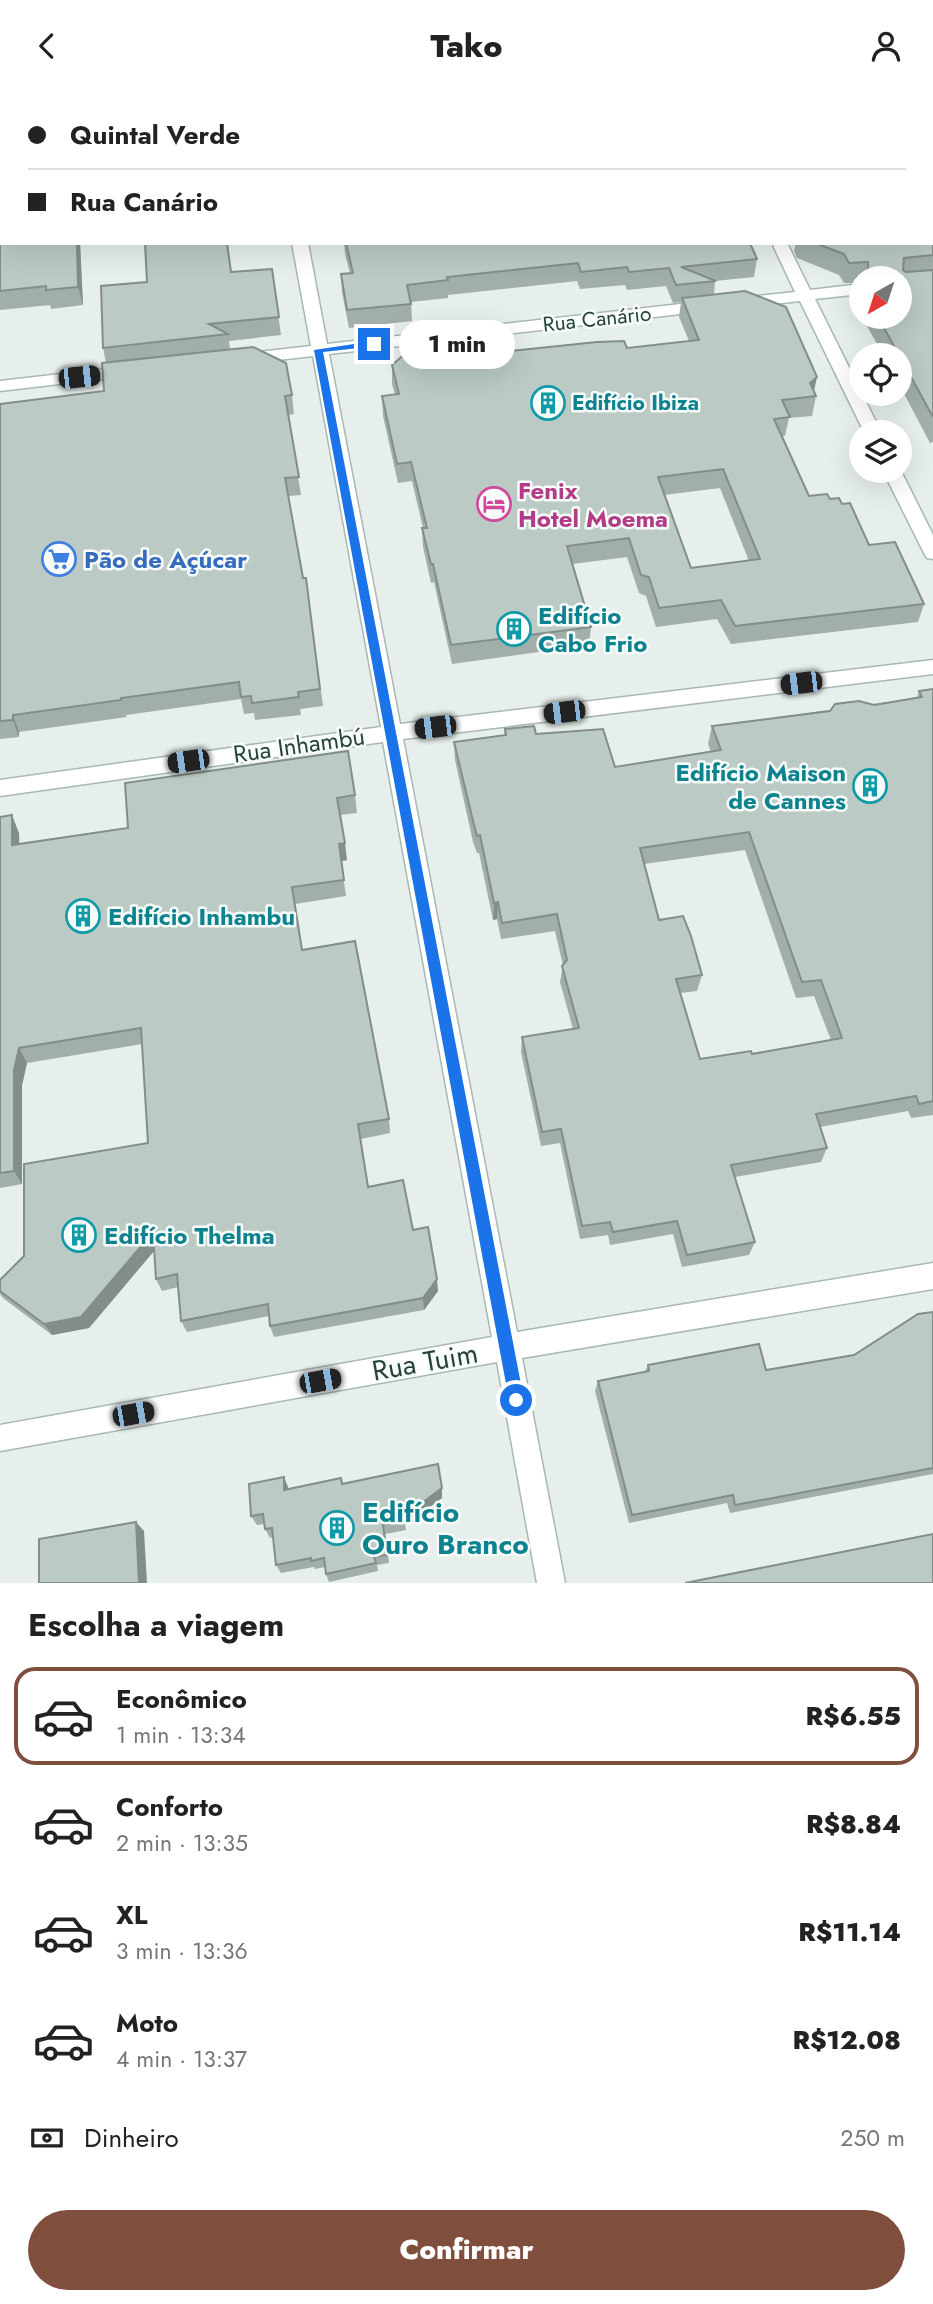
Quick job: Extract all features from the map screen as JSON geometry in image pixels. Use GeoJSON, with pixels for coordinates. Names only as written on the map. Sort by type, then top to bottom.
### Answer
{"type":"FeatureCollection","features":[{"type":"Feature","properties":{"kind":"street"},"geometry":{"type":"LineString","coordinates":[[300,245],[551,1583]]}},
{"type":"Feature","properties":{"kind":"street"},"geometry":{"type":"LineString","coordinates":[[780,245],[867,420]]}},
{"type":"Feature","properties":{"kind":"street","name":"Rua Canário"},"geometry":{"type":"LineString","coordinates":[[221,361],[849,290]]}},
{"type":"Feature","properties":{"kind":"street"},"geometry":{"type":"LineString","coordinates":[[0,386],[152,369]]}},
{"type":"Feature","properties":{"kind":"street"},"geometry":{"type":"LineString","coordinates":[[898,483],[933,553]]}},
{"type":"Feature","properties":{"kind":"street","name":"Rua Inhambú"},"geometry":{"type":"LineString","coordinates":[[0,788],[390,733],[933,667]]}},
{"type":"Feature","properties":{"kind":"street","name":"Rua Tuim"},"geometry":{"type":"LineString","coordinates":[[0,1438],[507,1347],[933,1276]]}},
{"type":"Feature","properties":{"kind":"building"},"geometry":{"type":"Polygon","coordinates":[[[0,245],[77,245],[78,287],[46,290],[46,286],[0,291],[0,245]]]}},
{"type":"Feature","properties":{"kind":"building"},"geometry":{"type":"Polygon","coordinates":[[[145,245],[227,245],[231,272],[272,269],[279,317],[209,324],[228,334],[103,348],[101,286],[147,282],[145,245]]]}},
{"type":"Feature","properties":{"kind":"building"},"geometry":{"type":"Polygon","coordinates":[[[346,245],[751,245],[757,259],[681,267],[716,281],[676,285],[669,268],[629,272],[627,267],[581,272],[578,263],[447,277],[448,280],[407,285],[411,304],[347,310],[341,274],[353,273],[346,245]]]}},
{"type":"Feature","properties":{"kind":"building"},"geometry":{"type":"Polygon","coordinates":[[[820,245],[933,245],[933,255],[904,258],[903,266],[849,263],[844,254],[820,245]]]}},
{"type":"Feature","properties":{"kind":"building"},"geometry":{"type":"Polygon","coordinates":[[[933,270],[933,417],[912,379],[912,343],[892,343],[885,329],[912,329],[912,272],[933,270]]]}},
{"type":"Feature","properties":{"kind":"building"},"geometry":{"type":"Polygon","coordinates":[[[745,291],[786,307],[817,377],[810,383],[816,396],[782,400],[790,417],[774,419],[809,496],[827,494],[830,499],[839,498],[842,504],[850,503],[869,545],[895,542],[924,604],[735,626],[721,600],[659,608],[649,577],[641,575],[629,538],[567,546],[591,627],[451,645],[422,528],[427,528],[411,462],[397,464],[382,396],[399,394],[392,365],[406,353],[451,347],[454,357],[597,342],[624,341],[627,348],[699,340],[682,298],[745,291]],[[723,469],[658,477],[691,568],[760,559],[723,469]]]}},
{"type":"Feature","properties":{"kind":"building"},"geometry":{"type":"Polygon","coordinates":[[[253,347],[286,363],[292,395],[285,396],[299,477],[285,478],[303,578],[306,578],[320,689],[298,692],[299,697],[252,703],[251,696],[241,697],[239,682],[13,715],[13,720],[0,721],[0,404],[104,391],[102,363],[253,347]]]}},
{"type":"Feature","properties":{"kind":"building"},"geometry":{"type":"Polygon","coordinates":[[[933,689],[933,1101],[919,1104],[916,1096],[816,1114],[827,1148],[731,1165],[755,1242],[687,1255],[677,1221],[613,1232],[610,1222],[582,1226],[561,1129],[542,1132],[522,1037],[579,1028],[562,966],[567,960],[557,914],[502,923],[498,902],[494,903],[480,835],[477,836],[454,742],[506,735],[505,729],[534,726],[536,734],[603,729],[615,767],[721,750],[712,726],[830,711],[835,704],[859,701],[874,705],[922,697],[919,691],[933,689]],[[749,832],[640,848],[659,920],[683,916],[691,936],[702,975],[676,979],[700,1059],[751,1051],[752,1054],[842,1038],[821,980],[802,982],[749,832]]]}},
{"type":"Feature","properties":{"kind":"building"},"geometry":{"type":"Polygon","coordinates":[[[348,751],[355,795],[337,798],[345,843],[339,844],[344,880],[292,887],[302,950],[355,941],[389,1119],[358,1124],[368,1187],[403,1180],[413,1230],[428,1227],[437,1279],[423,1298],[270,1326],[268,1304],[181,1321],[177,1274],[156,1279],[153,1232],[81,1317],[44,1324],[0,1291],[0,1280],[24,1256],[24,1164],[148,1143],[141,1028],[19,1048],[14,1070],[14,1171],[0,1173],[0,817],[12,815],[12,845],[128,828],[125,783],[348,751]]]}},
{"type":"Feature","properties":{"kind":"building"},"geometry":{"type":"Polygon","coordinates":[[[933,1312],[933,1468],[735,1505],[733,1495],[632,1515],[598,1381],[649,1371],[648,1365],[759,1344],[766,1370],[854,1355],[918,1314],[933,1312]]]}},
{"type":"Feature","properties":{"kind":"building","name":"Edifício Ouro Branco"},"geometry":{"type":"Polygon","coordinates":[[[438,1464],[442,1488],[418,1506],[419,1512],[403,1515],[404,1521],[383,1525],[387,1555],[374,1557],[376,1563],[326,1574],[324,1558],[276,1565],[272,1528],[265,1529],[263,1514],[251,1516],[249,1484],[284,1477],[284,1490],[341,1478],[342,1484],[438,1464]]]}},
{"type":"Feature","properties":{"kind":"building"},"geometry":{"type":"Polygon","coordinates":[[[136,1522],[139,1583],[39,1583],[39,1539],[136,1522]]]}},
{"type":"Feature","properties":{"kind":"building"},"geometry":{"type":"Polygon","coordinates":[[[933,1534],[933,1583],[685,1583],[933,1534]]]}},
{"type":"Feature","properties":{"kind":"place","name":"Edifício Ibiza"},"geometry":{"type":"Point","coordinates":[548,403]}},
{"type":"Feature","properties":{"kind":"place","name":"Fenix Hotel Moema"},"geometry":{"type":"Point","coordinates":[494,504]}},
{"type":"Feature","properties":{"kind":"place","name":"Pão de Açúcar"},"geometry":{"type":"Point","coordinates":[59,559]}},
{"type":"Feature","properties":{"kind":"place","name":"Edifício Cabo Frio"},"geometry":{"type":"Point","coordinates":[514,629]}},
{"type":"Feature","properties":{"kind":"place","name":"Edifício Maison de Cannes"},"geometry":{"type":"Point","coordinates":[870,786]}},
{"type":"Feature","properties":{"kind":"place","name":"Edifício Inhambu"},"geometry":{"type":"Point","coordinates":[83,916]}},
{"type":"Feature","properties":{"kind":"place","name":"Edifício Thelma"},"geometry":{"type":"Point","coordinates":[79,1235]}},
{"type":"Feature","properties":{"kind":"place","name":"Edifício Ouro Branco"},"geometry":{"type":"Point","coordinates":[337,1528]}},
{"type":"Feature","properties":{"kind":"route"},"geometry":{"type":"LineString","coordinates":[[374,344],[318,350],[516,1400]]}}]}
